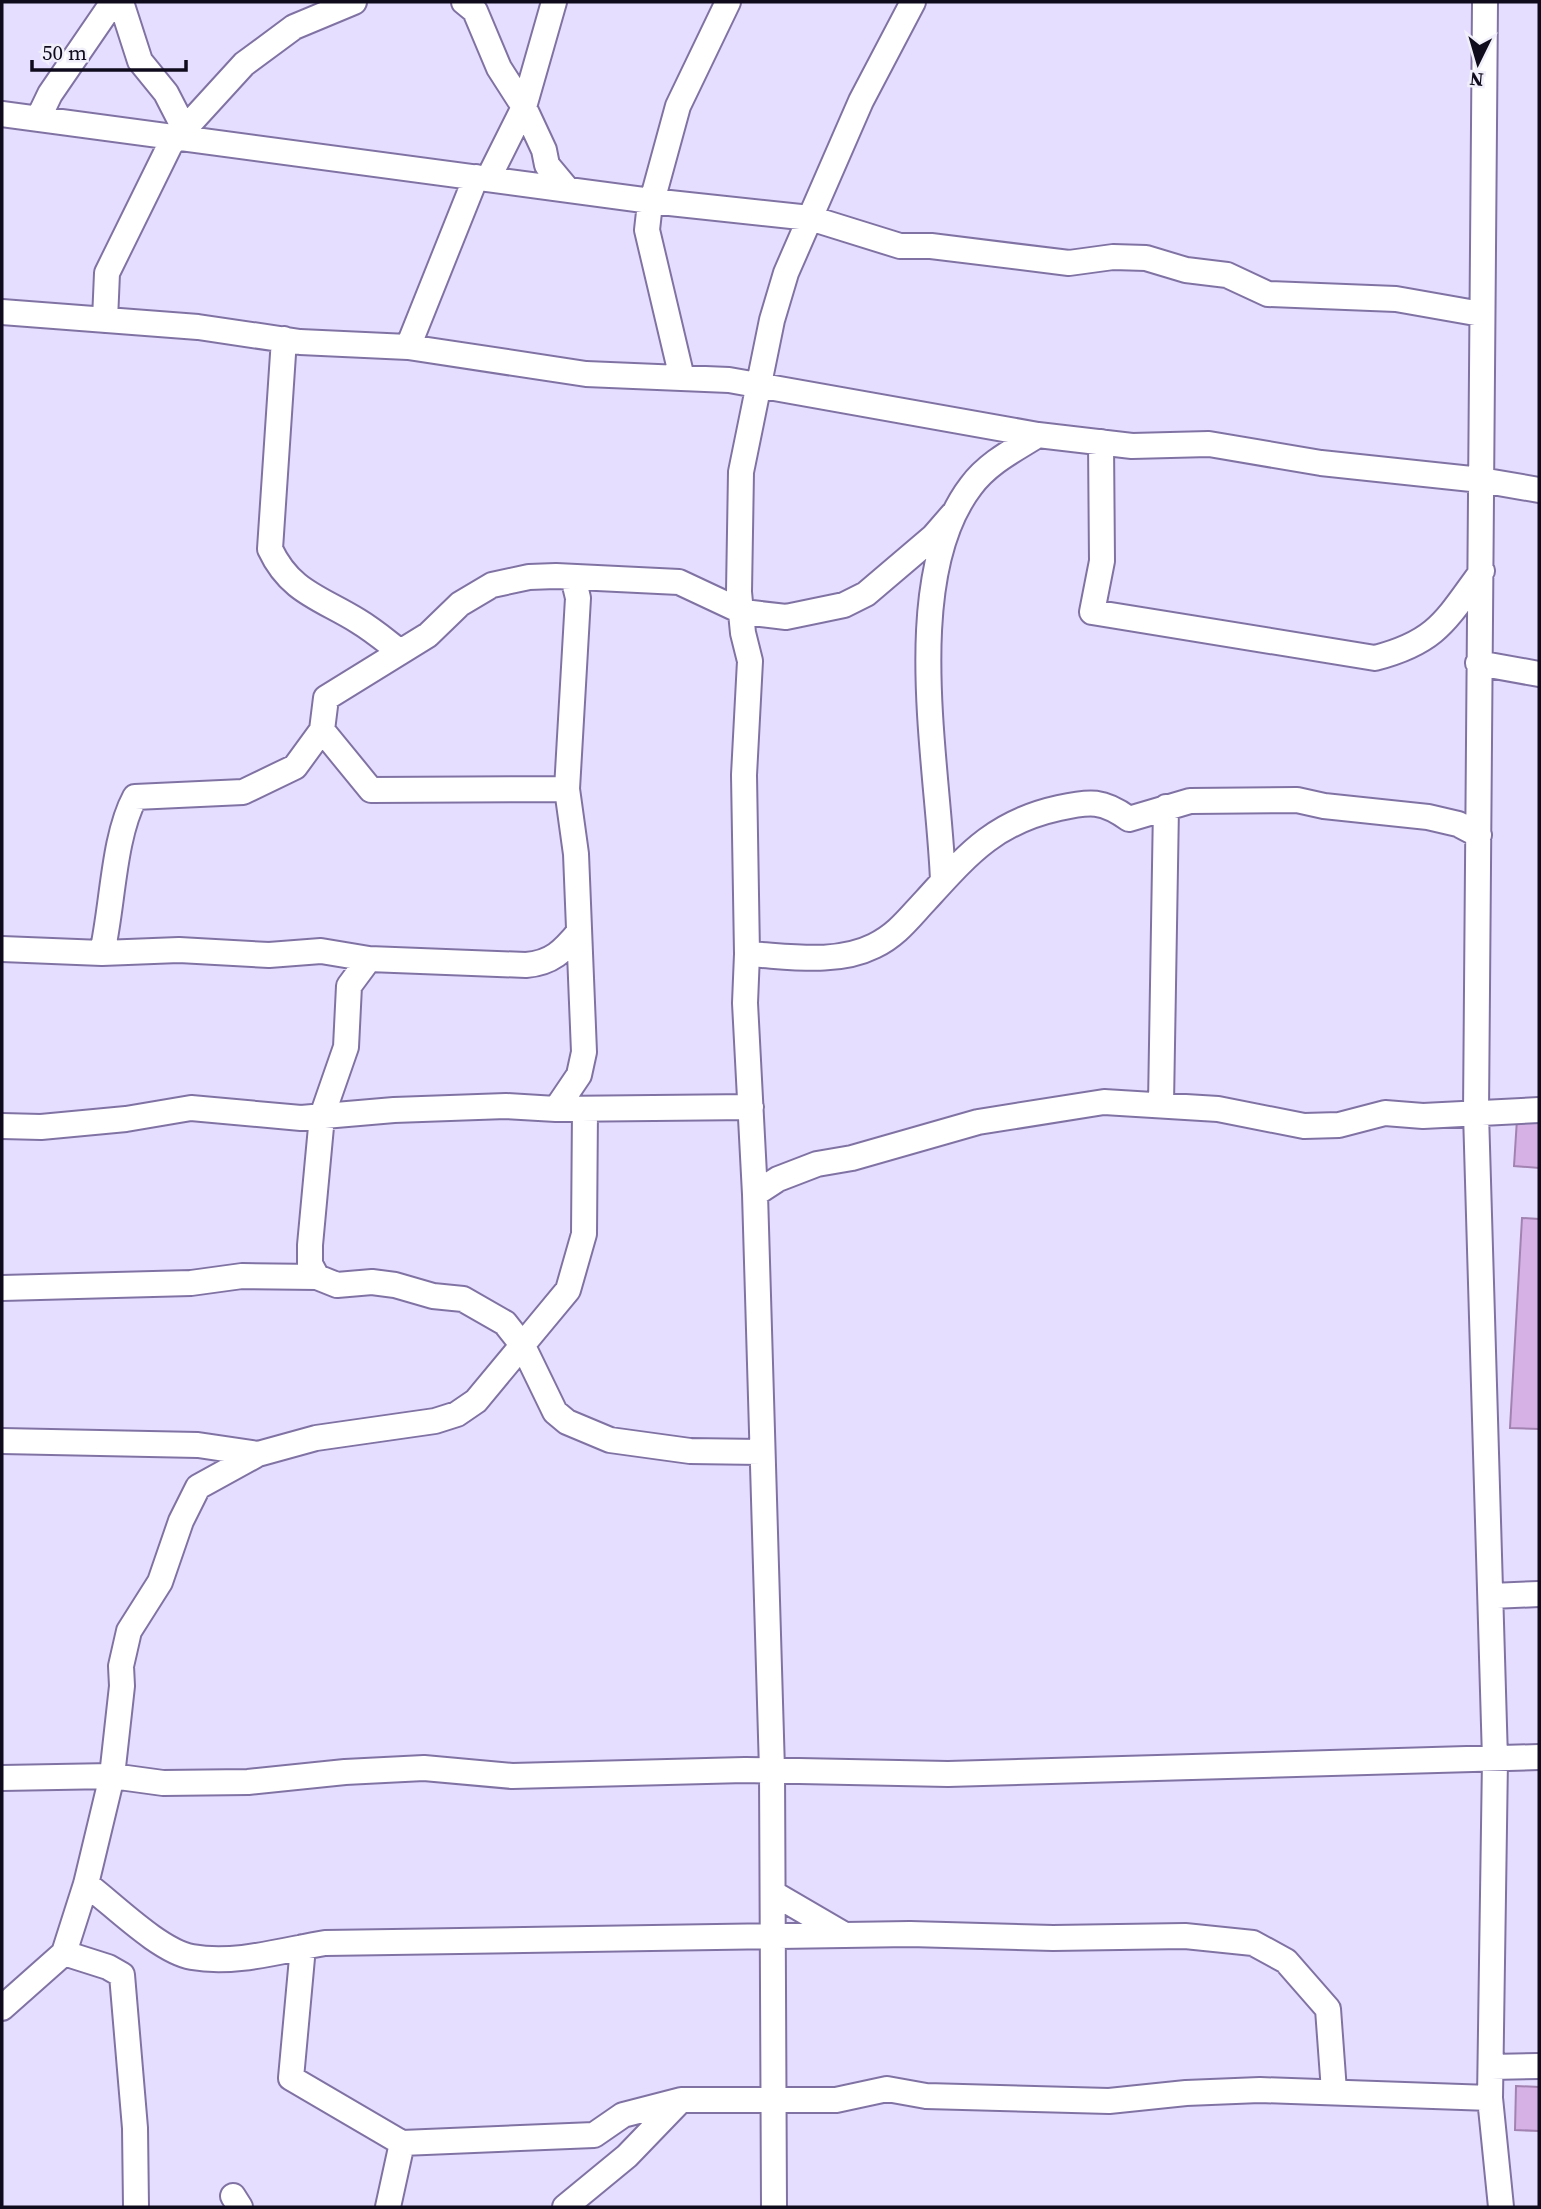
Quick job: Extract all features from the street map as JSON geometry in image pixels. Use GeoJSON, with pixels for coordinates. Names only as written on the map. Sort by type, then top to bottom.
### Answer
{"type":"FeatureCollection","features":[{"type":"Feature","properties":{"kind":"street"},"geometry":{"type":"LineString","coordinates":[[38,119],[50,94],[113,2]]}},
{"type":"Feature","properties":{"kind":"street"},"geometry":{"type":"LineString","coordinates":[[121,2],[140,61],[166,93],[180,133]]}},
{"type":"Feature","properties":{"kind":"street"},"geometry":{"type":"LineString","coordinates":[[105,320],[107,273],[180,133],[244,64],[294,27],[354,2]]}},
{"type":"Feature","properties":{"kind":"street"},"geometry":{"type":"LineString","coordinates":[[464,2],[475,11],[499,68],[524,107],[544,150],[547,165],[567,189]]}},
{"type":"Feature","properties":{"kind":"street"},"geometry":{"type":"LineString","coordinates":[[408,347],[482,178],[524,107],[554,2]]}},
{"type":"Feature","properties":{"kind":"street"},"geometry":{"type":"LineString","coordinates":[[682,378],[648,230],[651,201],[677,106],[727,2]]}},
{"type":"Feature","properties":{"kind":"street"},"geometry":{"type":"LineString","coordinates":[[774,2207],[772,1770],[755,1194],[745,1003],[747,954],[744,775],[750,661],[743,633],[740,592],[741,472],[786,273],[861,102],[913,2]]}},
{"type":"Feature","properties":{"kind":"street"},"geometry":{"type":"LineString","coordinates":[[1485,2],[1476,1113],[1495,1759],[1490,2098],[1501,2207]]}},
{"type":"Feature","properties":{"kind":"street"},"geometry":{"type":"LineString","coordinates":[[2,114],[180,133],[651,201],[810,218],[900,246],[941,247],[1069,263],[1113,257],[1146,258],[1186,270],[1227,275],[1268,294],[1396,299],[1481,314]]}},
{"type":"Feature","properties":{"kind":"street"},"geometry":{"type":"LineString","coordinates":[[2,312],[198,327],[284,339],[408,347],[586,374],[759,385],[1038,435],[1132,446],[1209,444],[1321,463],[1481,480],[1539,490]]}},
{"type":"Feature","properties":{"kind":"street"},"geometry":{"type":"LineString","coordinates":[[284,339],[270,549],[280,570],[297,587],[359,621],[399,651]]}},
{"type":"Feature","properties":{"kind":"street"},"geometry":{"type":"LineString","coordinates":[[102,953],[111,915],[123,818],[135,797],[243,793],[295,767],[322,730],[326,698],[428,635],[460,604],[492,585],[529,577],[679,582],[743,612],[786,617],[844,605],[866,594],[933,537],[953,514],[971,485],[991,464],[1038,435]]}},
{"type":"Feature","properties":{"kind":"street"},"geometry":{"type":"LineString","coordinates":[[1101,442],[1102,561],[1092,612],[1375,658],[1409,649],[1443,625],[1482,571]]}},
{"type":"Feature","properties":{"kind":"street"},"geometry":{"type":"LineString","coordinates":[[943,881],[929,653],[942,543],[953,514]]}},
{"type":"Feature","properties":{"kind":"street"},"geometry":{"type":"LineString","coordinates":[[556,1109],[579,1075],[584,1052],[574,828],[567,789],[577,610],[573,577]]}},
{"type":"Feature","properties":{"kind":"street"},"geometry":{"type":"LineString","coordinates":[[1478,663],[1539,674]]}},
{"type":"Feature","properties":{"kind":"street"},"geometry":{"type":"LineString","coordinates":[[322,730],[371,790],[567,789]]}},
{"type":"Feature","properties":{"kind":"street"},"geometry":{"type":"LineString","coordinates":[[747,954],[847,956],[873,946],[899,931],[967,855],[1009,823],[1036,813],[1074,805],[1108,804],[1129,819],[1191,801],[1297,800],[1324,806],[1428,817],[1458,824],[1479,835]]}},
{"type":"Feature","properties":{"kind":"street"},"geometry":{"type":"LineString","coordinates":[[1161,1104],[1166,807]]}},
{"type":"Feature","properties":{"kind":"street"},"geometry":{"type":"LineString","coordinates":[[2,949],[102,953],[179,950],[270,955],[313,951],[369,959],[542,964],[561,954],[579,932]]}},
{"type":"Feature","properties":{"kind":"street"},"geometry":{"type":"LineString","coordinates":[[317,1277],[310,1264],[310,1245],[322,1116],[346,1047],[349,986],[369,959]]}},
{"type":"Feature","properties":{"kind":"street"},"geometry":{"type":"LineString","coordinates":[[755,1194],[802,1168],[852,1158],[978,1122],[1104,1102],[1218,1110],[1304,1126],[1339,1125],[1385,1113],[1423,1116],[1539,1110]]}},
{"type":"Feature","properties":{"kind":"street"},"geometry":{"type":"LineString","coordinates":[[2,1126],[53,1126],[126,1119],[191,1108],[301,1118],[506,1106],[556,1109],[751,1107]]}},
{"type":"Feature","properties":{"kind":"street"},"geometry":{"type":"LineString","coordinates":[[2,2008],[64,1953],[86,1884],[112,1776],[122,1686],[121,1666],[129,1632],[160,1582],[181,1521],[198,1488],[258,1454],[316,1438],[435,1421],[457,1414],[477,1401],[568,1290],[583,1234],[585,1109]]}},
{"type":"Feature","properties":{"kind":"street"},"geometry":{"type":"LineString","coordinates":[[2,1287],[191,1283],[242,1276],[317,1277],[337,1285],[372,1282],[395,1285],[432,1296],[464,1300],[505,1323],[523,1346],[555,1412],[567,1422],[610,1440],[690,1451],[761,1452]]}},
{"type":"Feature","properties":{"kind":"street"},"geometry":{"type":"LineString","coordinates":[[2,1441],[198,1446],[258,1454]]}},
{"type":"Feature","properties":{"kind":"street"},"geometry":{"type":"LineString","coordinates":[[1491,1596],[1539,1594]]}},
{"type":"Feature","properties":{"kind":"street"},"geometry":{"type":"LineString","coordinates":[[2,1777],[112,1776],[163,1783],[248,1782],[424,1768],[512,1776],[772,1770],[961,1773],[1539,1757]]}},
{"type":"Feature","properties":{"kind":"street"},"geometry":{"type":"LineString","coordinates":[[86,1884],[145,1933],[190,1957],[246,1957],[325,1942],[910,1934],[1053,1938],[1185,1936],[1253,1943],[1286,1961],[1328,2009],[1334,2091]]}},
{"type":"Feature","properties":{"kind":"street"},"geometry":{"type":"LineString","coordinates":[[773,1893],[846,1935]]}},
{"type":"Feature","properties":{"kind":"street"},"geometry":{"type":"LineString","coordinates":[[303,1947],[291,2078],[402,2143],[594,2135],[623,2115],[681,2101],[836,2100],[887,2089],[905,2090],[926,2096],[1109,2101],[1186,2093],[1334,2091],[1490,2098]]}},
{"type":"Feature","properties":{"kind":"street"},"geometry":{"type":"LineString","coordinates":[[64,1953],[108,1967],[122,1975],[135,2128],[136,2207]]}},
{"type":"Feature","properties":{"kind":"street"},"geometry":{"type":"LineString","coordinates":[[1491,2067],[1539,2066]]}},
{"type":"Feature","properties":{"kind":"street"},"geometry":{"type":"LineString","coordinates":[[565,2207],[627,2156],[681,2101]]}},
{"type":"Feature","properties":{"kind":"street"},"geometry":{"type":"LineString","coordinates":[[388,2207],[402,2143]]}},
{"type":"Feature","properties":{"kind":"building"},"geometry":{"type":"Polygon","coordinates":[[[1517,1119],[1539,1120],[1539,1168],[1514,1166],[1517,1119]]]}},
{"type":"Feature","properties":{"kind":"building"},"geometry":{"type":"Polygon","coordinates":[[[1522,1218],[1539,1219],[1539,1429],[1510,1428],[1522,1218]]]}},
{"type":"Feature","properties":{"kind":"building"},"geometry":{"type":"Polygon","coordinates":[[[1516,2086],[1539,2087],[1539,2131],[1515,2130],[1516,2086]]]}}]}
